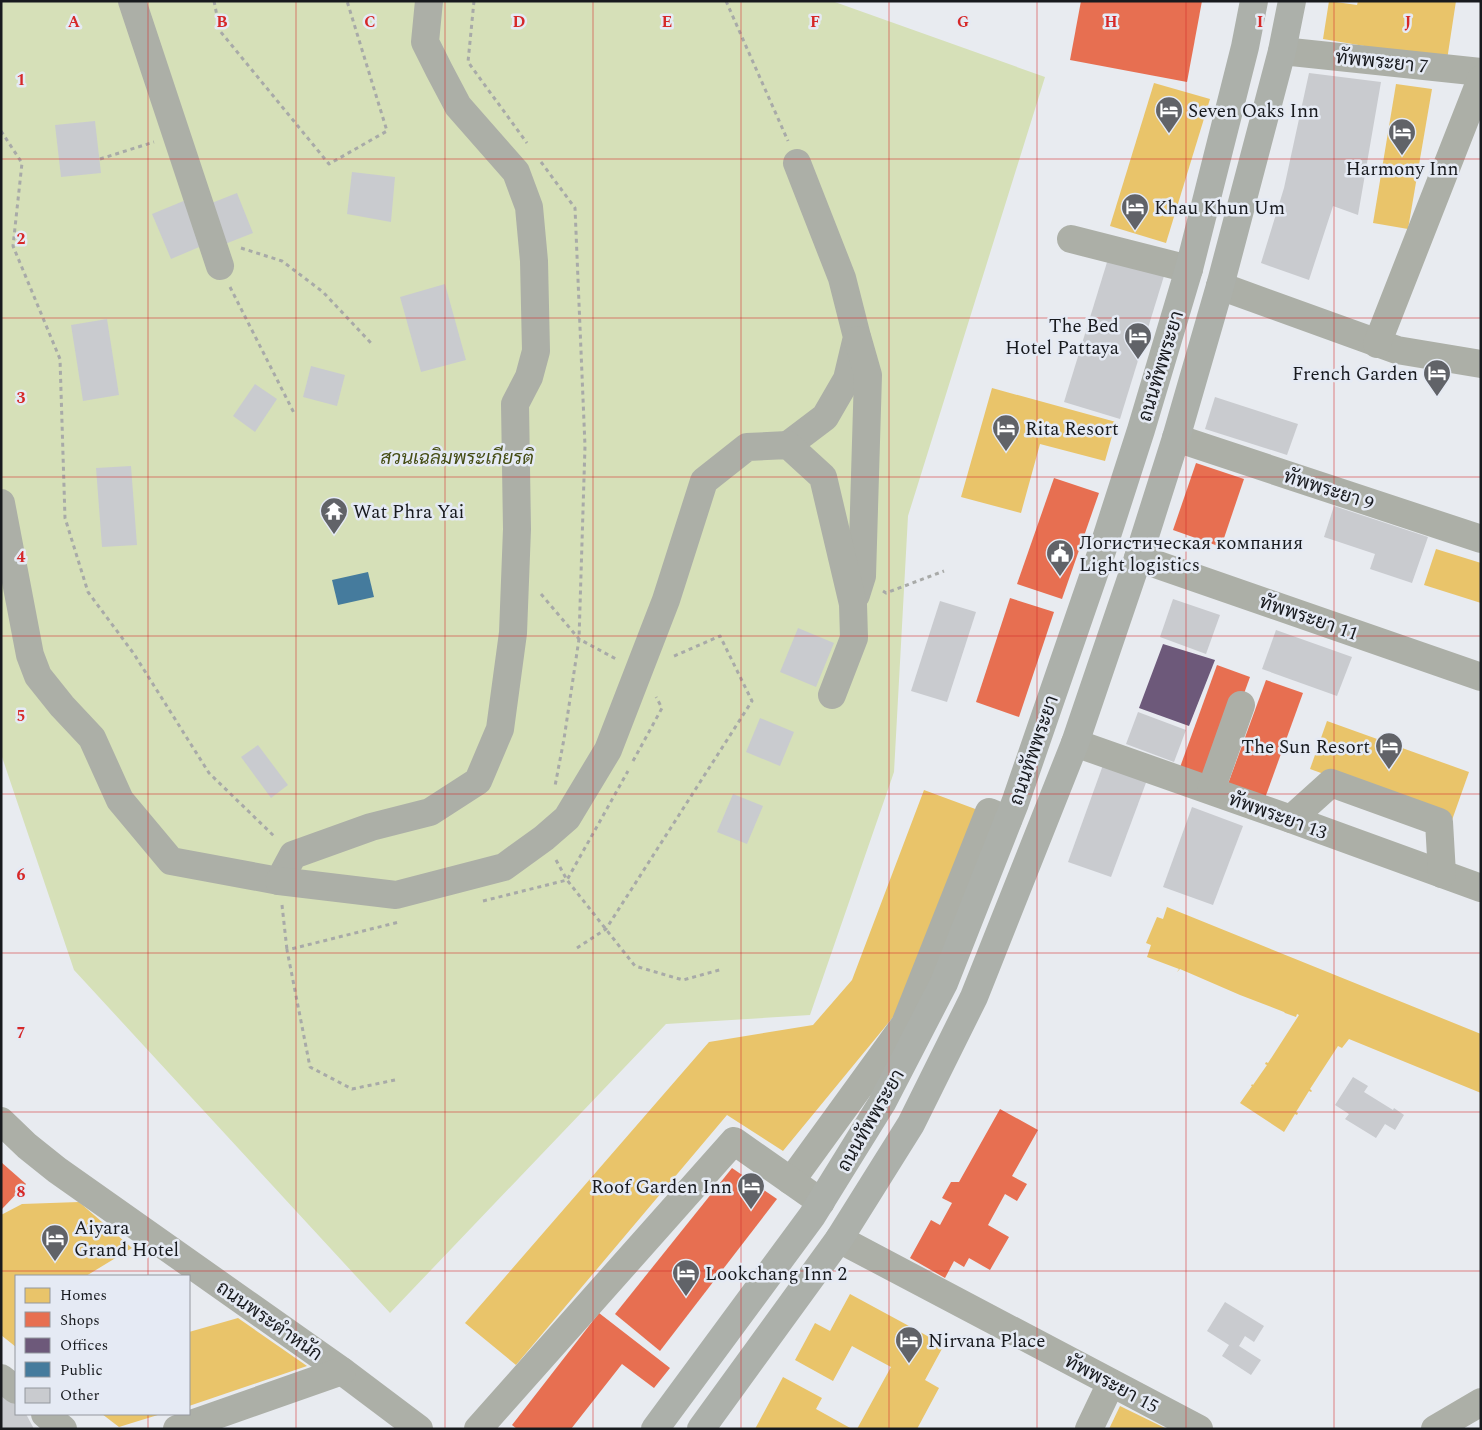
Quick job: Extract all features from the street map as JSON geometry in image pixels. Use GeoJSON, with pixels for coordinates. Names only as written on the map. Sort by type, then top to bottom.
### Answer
{"type":"FeatureCollection","features":[{"type":"Feature","properties":{"kind":"main road","name":"ถนนทัพพระยา"},"geometry":{"type":"LineString","coordinates":[[655,1429],[812,1216],[882,1103],[944,983],[1008,820],[1103,548],[1141,430],[1189,269],[1245,47],[1254,1]]}},
{"type":"Feature","properties":{"kind":"main road","name":"ถนนทัพพระยา"},"geometry":{"type":"LineString","coordinates":[[701,1429],[839,1239],[911,1124],[974,997],[1075,743],[1138,558],[1176,438],[1220,286],[1282,51],[1292,1]]}},
{"type":"Feature","properties":{"kind":"street"},"geometry":{"type":"LineString","coordinates":[[132,1],[217,258]]}},
{"type":"Feature","properties":{"kind":"street"},"geometry":{"type":"LineString","coordinates":[[279,881],[293,855],[371,827],[430,812],[478,781],[500,730],[513,633],[517,529],[515,404],[529,377],[536,350],[534,261],[531,225],[529,207],[516,172],[458,106],[425,42],[429,1]]}},
{"type":"Feature","properties":{"kind":"street","name":"ทัพพระยา 7"},"geometry":{"type":"LineString","coordinates":[[1282,51],[1481,72]]}},
{"type":"Feature","properties":{"kind":"street"},"geometry":{"type":"LineString","coordinates":[[1377,344],[1481,79]]}},
{"type":"Feature","properties":{"kind":"street"},"geometry":{"type":"LineString","coordinates":[[797,163],[842,278],[868,375],[862,576],[853,604]]}},
{"type":"Feature","properties":{"kind":"street"},"geometry":{"type":"LineString","coordinates":[[1071,238],[1189,269]]}},
{"type":"Feature","properties":{"kind":"street"},"geometry":{"type":"LineString","coordinates":[[1220,286],[1377,344],[1404,352],[1481,364]]}},
{"type":"Feature","properties":{"kind":"street"},"geometry":{"type":"LineString","coordinates":[[1,503],[30,655],[38,676],[62,706],[92,738],[120,800],[171,861],[279,881],[396,895],[504,867],[544,838],[567,818],[608,750],[666,600],[704,482],[747,447],[788,445],[825,417],[847,379],[858,337]]}},
{"type":"Feature","properties":{"kind":"street","name":"ทัพพระยา 9"},"geometry":{"type":"LineString","coordinates":[[1176,438],[1481,539]]}},
{"type":"Feature","properties":{"kind":"street"},"geometry":{"type":"LineString","coordinates":[[788,445],[823,477],[853,604],[854,638],[832,695]]}},
{"type":"Feature","properties":{"kind":"street","name":"ทัพพระยา 11"},"geometry":{"type":"LineString","coordinates":[[1138,558],[1481,677]]}},
{"type":"Feature","properties":{"kind":"street"},"geometry":{"type":"LineString","coordinates":[[1210,790],[1241,706]]}},
{"type":"Feature","properties":{"kind":"street","name":"ทัพพระยา 13"},"geometry":{"type":"LineString","coordinates":[[1075,743],[1481,888]]}},
{"type":"Feature","properties":{"kind":"street"},"geometry":{"type":"LineString","coordinates":[[1291,819],[1331,783],[1439,822],[1442,874]]}},
{"type":"Feature","properties":{"kind":"street"},"geometry":{"type":"LineString","coordinates":[[790,1181],[905,1024],[989,812],[1008,820]]}},
{"type":"Feature","properties":{"kind":"street","name":"ถนนพระตำหนัก"},"geometry":{"type":"LineString","coordinates":[[1,1121],[26,1146],[57,1170],[342,1371],[419,1429]]}},
{"type":"Feature","properties":{"kind":"street"},"geometry":{"type":"LineString","coordinates":[[478,1429],[734,1141],[821,1202]]}},
{"type":"Feature","properties":{"kind":"street","name":"ทัพพระยา 15"},"geometry":{"type":"LineString","coordinates":[[839,1239],[1200,1429]]}},
{"type":"Feature","properties":{"kind":"street"},"geometry":{"type":"LineString","coordinates":[[177,1429],[342,1371]]}},
{"type":"Feature","properties":{"kind":"street"},"geometry":{"type":"LineString","coordinates":[[1,1378],[15,1389]]}},
{"type":"Feature","properties":{"kind":"street"},"geometry":{"type":"LineString","coordinates":[[1089,1429],[1111,1383]]}},
{"type":"Feature","properties":{"kind":"street"},"geometry":{"type":"LineString","coordinates":[[1435,1429],[1481,1402]]}},
{"type":"Feature","properties":{"kind":"street"},"geometry":{"type":"LineString","coordinates":[[46,1415],[63,1429]]}},
{"type":"Feature","properties":{"kind":"path"},"geometry":{"type":"LineString","coordinates":[[214,1],[220,31],[329,164],[387,131],[347,1]]}},
{"type":"Feature","properties":{"kind":"path"},"geometry":{"type":"LineString","coordinates":[[474,1],[468,62],[530,146]]}},
{"type":"Feature","properties":{"kind":"path"},"geometry":{"type":"LineString","coordinates":[[726,1],[797,163]]}},
{"type":"Feature","properties":{"kind":"path"},"geometry":{"type":"LineString","coordinates":[[1,131],[22,163],[13,246],[60,359],[65,518],[88,592],[134,654],[209,773],[293,855]]}},
{"type":"Feature","properties":{"kind":"path"},"geometry":{"type":"LineString","coordinates":[[100,159],[176,135]]}},
{"type":"Feature","properties":{"kind":"path"},"geometry":{"type":"LineString","coordinates":[[541,162],[575,208],[585,446],[579,639],[564,739],[553,793]]}},
{"type":"Feature","properties":{"kind":"path"},"geometry":{"type":"LineString","coordinates":[[294,412],[217,258],[231,245],[282,261],[323,292],[371,343]]}},
{"type":"Feature","properties":{"kind":"path"},"geometry":{"type":"LineString","coordinates":[[862,576],[886,594],[944,571]]}},
{"type":"Feature","properties":{"kind":"path"},"geometry":{"type":"LineString","coordinates":[[577,948],[606,929],[752,701]]}},
{"type":"Feature","properties":{"kind":"path"},"geometry":{"type":"LineString","coordinates":[[544,838],[567,880],[635,966],[683,980],[722,968]]}},
{"type":"Feature","properties":{"kind":"path"},"geometry":{"type":"LineString","coordinates":[[480,902],[567,880]]}},
{"type":"Feature","properties":{"kind":"path"},"geometry":{"type":"LineString","coordinates":[[279,881],[287,950],[310,1067],[352,1089],[395,1080]]}},
{"type":"Feature","properties":{"kind":"path"},"geometry":{"type":"LineString","coordinates":[[287,950],[403,921]]}},
{"type":"Feature","properties":{"kind":"green space","name":"สวนเฉลิมพระเกียรติ"},"geometry":{"type":"Polygon","coordinates":[[[1,1],[832,1],[1045,77],[908,516],[894,772],[810,1015],[666,1024],[390,1313],[74,970],[1,754],[1,1]]]}},
{"type":"Feature","properties":{"kind":"building: Homes"},"geometry":{"type":"Polygon","coordinates":[[[1329,1],[1357,5],[1358,1],[1456,1],[1447,60],[1323,39],[1329,1]]]}},
{"type":"Feature","properties":{"kind":"building: Homes","name":"Seven Oaks Inn"},"geometry":{"type":"Polygon","coordinates":[[[1154,83],[1210,99],[1166,243],[1110,226],[1154,83]]]}},
{"type":"Feature","properties":{"kind":"building: Homes","name":"Harmony Inn"},"geometry":{"type":"Polygon","coordinates":[[[1396,84],[1432,89],[1408,229],[1373,223],[1396,84]]]}},
{"type":"Feature","properties":{"kind":"building: Homes","name":"Rita Resort"},"geometry":{"type":"Polygon","coordinates":[[[992,388],[1116,422],[1105,461],[1040,444],[1021,513],[961,497],[992,388]]]}},
{"type":"Feature","properties":{"kind":"building: Homes"},"geometry":{"type":"Polygon","coordinates":[[[1436,549],[1481,563],[1481,603],[1424,585],[1436,549]]]}},
{"type":"Feature","properties":{"kind":"building: Homes","name":"The Sun Resort"},"geometry":{"type":"Polygon","coordinates":[[[1327,721],[1469,772],[1452,820],[1310,769],[1327,721]]]}},
{"type":"Feature","properties":{"kind":"building: Homes"},"geometry":{"type":"Polygon","coordinates":[[[924,790],[978,810],[903,1005],[783,1151],[727,1115],[516,1365],[465,1323],[709,1042],[813,1025],[852,980],[924,790]]]}},
{"type":"Feature","properties":{"kind":"building: Homes"},"geometry":{"type":"Polygon","coordinates":[[[1167,907],[1481,1034],[1481,1093],[1349,1039],[1342,1048],[1338,1046],[1310,1089],[1312,1091],[1309,1091],[1296,1112],[1298,1113],[1297,1115],[1295,1114],[1284,1132],[1240,1103],[1299,1015],[1297,1014],[1296,1017],[1285,1013],[1180,969],[1177,972],[1179,969],[1147,957],[1151,945],[1146,943],[1157,917],[1163,919],[1167,907]]]}},
{"type":"Feature","properties":{"kind":"building: Homes","name":"Aiyara Grand Hotel"},"geometry":{"type":"Polygon","coordinates":[[[79,1202],[132,1248],[88,1275],[15,1275],[15,1346],[1,1335],[1,1215],[22,1204],[79,1202]]]}},
{"type":"Feature","properties":{"kind":"building: Homes","name":"Nirvana Place"},"geometry":{"type":"Polygon","coordinates":[[[850,1294],[944,1345],[925,1380],[939,1388],[917,1429],[857,1429],[891,1367],[852,1346],[833,1381],[795,1360],[815,1323],[830,1331],[850,1294]]]}},
{"type":"Feature","properties":{"kind":"building: Homes"},"geometry":{"type":"Polygon","coordinates":[[[238,1318],[307,1366],[190,1406],[190,1332],[238,1318]]]}},
{"type":"Feature","properties":{"kind":"building: Homes"},"geometry":{"type":"Polygon","coordinates":[[[783,1377],[822,1398],[816,1409],[852,1429],[755,1429],[783,1377]]]}},
{"type":"Feature","properties":{"kind":"building: Homes"},"geometry":{"type":"Polygon","coordinates":[[[1120,1406],[1167,1429],[1109,1429],[1120,1406]]]}},
{"type":"Feature","properties":{"kind":"building: Homes"},"geometry":{"type":"Polygon","coordinates":[[[103,1415],[158,1415],[119,1427],[103,1415]]]}},
{"type":"Feature","properties":{"kind":"building: Shops"},"geometry":{"type":"Polygon","coordinates":[[[1081,1],[1202,1],[1187,82],[1070,60],[1081,1]]]}},
{"type":"Feature","properties":{"kind":"building: Shops"},"geometry":{"type":"Polygon","coordinates":[[[1196,463],[1244,479],[1221,547],[1173,530],[1196,463]]]}},
{"type":"Feature","properties":{"kind":"building: Shops"},"geometry":{"type":"Polygon","coordinates":[[[1054,478],[1099,493],[1062,599],[1017,584],[1054,478]]]}},
{"type":"Feature","properties":{"kind":"building: Shops"},"geometry":{"type":"Polygon","coordinates":[[[1010,598],[1054,612],[1019,717],[976,702],[1010,598]]]}},
{"type":"Feature","properties":{"kind":"building: Shops"},"geometry":{"type":"Polygon","coordinates":[[[1217,665],[1250,677],[1212,782],[1179,770],[1217,665]]]}},
{"type":"Feature","properties":{"kind":"building: Shops"},"geometry":{"type":"Polygon","coordinates":[[[1266,680],[1303,693],[1265,798],[1228,784],[1266,680]]]}},
{"type":"Feature","properties":{"kind":"building: Shops"},"geometry":{"type":"Polygon","coordinates":[[[1000,1109],[1038,1130],[1012,1176],[1027,1184],[1017,1201],[1005,1194],[988,1225],[1009,1237],[990,1270],[969,1258],[964,1267],[954,1261],[945,1278],[910,1258],[931,1220],[940,1225],[952,1203],[942,1198],[951,1182],[959,1182],[1000,1109]]]}},
{"type":"Feature","properties":{"kind":"building: Shops"},"geometry":{"type":"Polygon","coordinates":[[[1,1162],[26,1184],[1,1210],[1,1162]]]}},
{"type":"Feature","properties":{"kind":"building: Shops"},"geometry":{"type":"Polygon","coordinates":[[[732,1168],[777,1199],[660,1351],[615,1314],[732,1168]]]}},
{"type":"Feature","properties":{"kind":"building: Shops"},"geometry":{"type":"Polygon","coordinates":[[[599,1313],[670,1368],[654,1388],[622,1364],[571,1429],[517,1429],[512,1425],[599,1313]]]}},
{"type":"Feature","properties":{"kind":"building: Offices"},"geometry":{"type":"Polygon","coordinates":[[[1163,644],[1215,660],[1189,726],[1139,708],[1163,644]]]}},
{"type":"Feature","properties":{"kind":"building: Public"},"geometry":{"type":"Polygon","coordinates":[[[368,572],[374,597],[338,605],[332,580],[368,572]]]}},
{"type":"Feature","properties":{"kind":"building: Other"},"geometry":{"type":"Polygon","coordinates":[[[1309,73],[1381,82],[1358,215],[1333,206],[1309,280],[1261,263],[1284,188],[1309,73]]]}},
{"type":"Feature","properties":{"kind":"building: Other"},"geometry":{"type":"Polygon","coordinates":[[[95,121],[101,173],[61,177],[55,125],[95,121]]]}},
{"type":"Feature","properties":{"kind":"building: Other"},"geometry":{"type":"Polygon","coordinates":[[[352,172],[395,177],[391,222],[347,214],[352,172]]]}},
{"type":"Feature","properties":{"kind":"building: Other"},"geometry":{"type":"Polygon","coordinates":[[[237,193],[253,233],[220,246],[204,206],[237,193]]]}},
{"type":"Feature","properties":{"kind":"building: Other"},"geometry":{"type":"Polygon","coordinates":[[[186,200],[204,245],[171,259],[152,214],[186,200]]]}},
{"type":"Feature","properties":{"kind":"building: Other"},"geometry":{"type":"Polygon","coordinates":[[[1108,259],[1164,276],[1120,419],[1064,402],[1108,259]]]}},
{"type":"Feature","properties":{"kind":"building: Other"},"geometry":{"type":"Polygon","coordinates":[[[445,284],[466,360],[421,372],[400,297],[445,284]]]}},
{"type":"Feature","properties":{"kind":"building: Other"},"geometry":{"type":"Polygon","coordinates":[[[107,319],[119,395],[83,401],[71,325],[107,319]]]}},
{"type":"Feature","properties":{"kind":"building: Other"},"geometry":{"type":"Polygon","coordinates":[[[311,366],[345,375],[337,406],[303,397],[311,366]]]}},
{"type":"Feature","properties":{"kind":"building: Other"},"geometry":{"type":"Polygon","coordinates":[[[255,384],[277,399],[255,432],[233,416],[255,384]]]}},
{"type":"Feature","properties":{"kind":"building: Other"},"geometry":{"type":"Polygon","coordinates":[[[1215,397],[1298,424],[1287,455],[1205,429],[1215,397]]]}},
{"type":"Feature","properties":{"kind":"building: Other"},"geometry":{"type":"Polygon","coordinates":[[[131,466],[137,545],[102,547],[96,468],[131,466]]]}},
{"type":"Feature","properties":{"kind":"building: Other"},"geometry":{"type":"Polygon","coordinates":[[[1334,506],[1428,537],[1412,583],[1370,569],[1375,554],[1324,537],[1334,506]]]}},
{"type":"Feature","properties":{"kind":"building: Other"},"geometry":{"type":"Polygon","coordinates":[[[1173,599],[1220,615],[1206,654],[1160,637],[1173,599]]]}},
{"type":"Feature","properties":{"kind":"building: Other"},"geometry":{"type":"Polygon","coordinates":[[[940,601],[976,612],[947,702],[911,691],[940,601]]]}},
{"type":"Feature","properties":{"kind":"building: Other"},"geometry":{"type":"Polygon","coordinates":[[[798,628],[834,643],[816,687],[780,672],[798,628]]]}},
{"type":"Feature","properties":{"kind":"building: Other"},"geometry":{"type":"Polygon","coordinates":[[[1276,630],[1352,657],[1337,696],[1262,669],[1276,630]]]}},
{"type":"Feature","properties":{"kind":"building: Other"},"geometry":{"type":"Polygon","coordinates":[[[1138,712],[1186,730],[1174,762],[1126,744],[1138,712]]]}},
{"type":"Feature","properties":{"kind":"building: Other"},"geometry":{"type":"Polygon","coordinates":[[[760,718],[794,732],[780,766],[746,752],[760,718]]]}},
{"type":"Feature","properties":{"kind":"building: Other"},"geometry":{"type":"Polygon","coordinates":[[[258,745],[288,785],[271,798],[241,757],[258,745]]]}},
{"type":"Feature","properties":{"kind":"building: Other"},"geometry":{"type":"Polygon","coordinates":[[[1103,765],[1147,780],[1111,877],[1068,862],[1103,765]]]}},
{"type":"Feature","properties":{"kind":"building: Other"},"geometry":{"type":"Polygon","coordinates":[[[733,794],[763,806],[747,844],[717,832],[733,794]]]}},
{"type":"Feature","properties":{"kind":"building: Other"},"geometry":{"type":"Polygon","coordinates":[[[1192,807],[1243,826],[1213,905],[1163,887],[1192,807]]]}},
{"type":"Feature","properties":{"kind":"building: Other"},"geometry":{"type":"Polygon","coordinates":[[[1353,1077],[1368,1086],[1364,1092],[1404,1115],[1395,1130],[1385,1124],[1376,1138],[1345,1119],[1349,1114],[1335,1105],[1353,1077]]]}},
{"type":"Feature","properties":{"kind":"building: Other"},"geometry":{"type":"Polygon","coordinates":[[[1225,1302],[1264,1326],[1254,1342],[1245,1336],[1239,1346],[1261,1360],[1251,1375],[1222,1356],[1229,1345],[1207,1331],[1225,1302]]]}},
{"type":"Feature","properties":{"kind":"building: Other"},"geometry":{"type":"Polygon","coordinates":[[[14,1392],[15,1415],[27,1415],[34,1429],[1,1429],[1,1396],[14,1392]]]}},
{"type":"Feature","properties":{"kind":"place","name":"Seven Oaks Inn"},"geometry":{"type":"Point","coordinates":[1169,134]}},
{"type":"Feature","properties":{"kind":"place","name":"Harmony Inn"},"geometry":{"type":"Point","coordinates":[1402,156]}},
{"type":"Feature","properties":{"kind":"place","name":"Khau Khun Um"},"geometry":{"type":"Point","coordinates":[1135,231]}},
{"type":"Feature","properties":{"kind":"place","name":"The Bed Hotel Pattaya"},"geometry":{"type":"Point","coordinates":[1138,360]}},
{"type":"Feature","properties":{"kind":"place","name":"French Garden"},"geometry":{"type":"Point","coordinates":[1437,397]}},
{"type":"Feature","properties":{"kind":"place","name":"Rita Resort"},"geometry":{"type":"Point","coordinates":[1006,452]}},
{"type":"Feature","properties":{"kind":"place","name":"Wat Phra Yai"},"geometry":{"type":"Point","coordinates":[334,535]}},
{"type":"Feature","properties":{"kind":"place","name":"Логистическая компания Light logistics"},"geometry":{"type":"Point","coordinates":[1060,577]}},
{"type":"Feature","properties":{"kind":"place","name":"The Sun Resort"},"geometry":{"type":"Point","coordinates":[1389,770]}},
{"type":"Feature","properties":{"kind":"place","name":"Roof Garden Inn"},"geometry":{"type":"Point","coordinates":[751,1210]}},
{"type":"Feature","properties":{"kind":"place","name":"Aiyara Grand Hotel"},"geometry":{"type":"Point","coordinates":[55,1262]}},
{"type":"Feature","properties":{"kind":"place","name":"Lookchang Inn 2"},"geometry":{"type":"Point","coordinates":[686,1297]}},
{"type":"Feature","properties":{"kind":"place","name":"Nirvana Place"},"geometry":{"type":"Point","coordinates":[909,1364]}}]}
